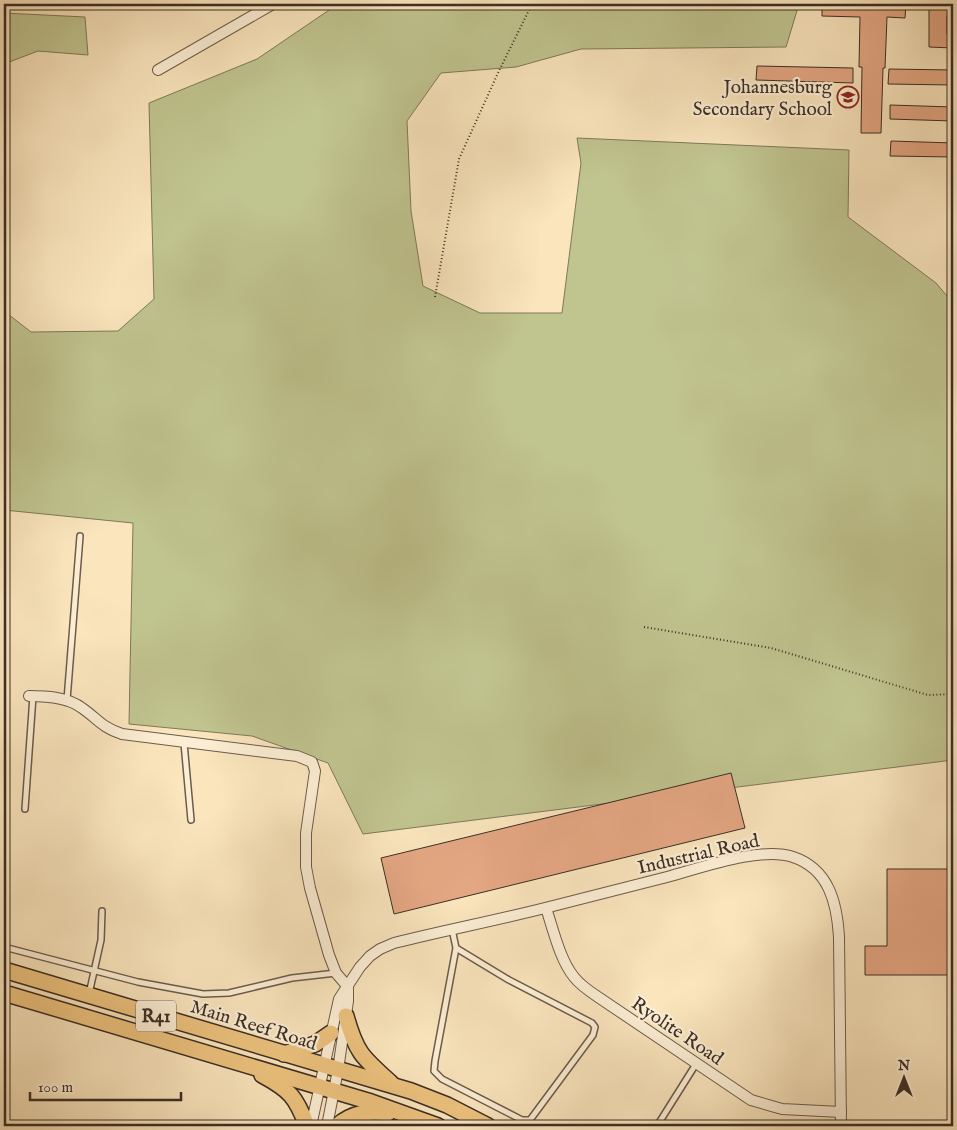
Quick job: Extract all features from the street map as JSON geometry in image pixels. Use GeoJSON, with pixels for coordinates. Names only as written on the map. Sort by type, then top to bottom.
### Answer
{"type":"FeatureCollection","features":[{"type":"Feature","properties":{"kind":"main road","name":"Main Reef Road"},"geometry":{"type":"LineString","coordinates":[[4,970],[394,1086],[447,1106],[488,1126]]}},
{"type":"Feature","properties":{"kind":"main road","name":"R41"},"geometry":{"type":"LineString","coordinates":[[4,993],[318,1086],[438,1126]]}},
{"type":"Feature","properties":{"kind":"main road"},"geometry":{"type":"LineString","coordinates":[[346,1016],[352,1038],[364,1059],[394,1086]]}},
{"type":"Feature","properties":{"kind":"main road"},"geometry":{"type":"LineString","coordinates":[[284,1054],[315,1044],[331,1033]]}},
{"type":"Feature","properties":{"kind":"main road"},"geometry":{"type":"LineString","coordinates":[[242,1064],[287,1090],[296,1100],[309,1126]]}},
{"type":"Feature","properties":{"kind":"main road"},"geometry":{"type":"LineString","coordinates":[[337,1126],[351,1116],[364,1112],[416,1118]]}},
{"type":"Feature","properties":{"kind":"street"},"geometry":{"type":"LineString","coordinates":[[158,70],[273,4]]}},
{"type":"Feature","properties":{"kind":"street"},"geometry":{"type":"LineString","coordinates":[[31,696],[68,700],[82,707],[100,724],[116,732],[184,743],[297,756],[312,762],[315,780],[306,833],[305,861],[316,911],[336,973],[348,987],[338,1070],[327,1126]]}},
{"type":"Feature","properties":{"kind":"street","name":"Industrial Road"},"geometry":{"type":"LineString","coordinates":[[309,1126],[339,999],[360,966],[380,949],[394,943],[546,908],[757,855],[775,854],[793,857],[808,864],[825,881],[832,895],[838,918],[841,1126]]}},
{"type":"Feature","properties":{"kind":"street","name":"Ryolite Road"},"geometry":{"type":"LineString","coordinates":[[546,908],[566,965],[582,986],[751,1100],[782,1110],[841,1112]]}},
{"type":"Feature","properties":{"kind":"lane"},"geometry":{"type":"LineString","coordinates":[[68,700],[80,536]]}},
{"type":"Feature","properties":{"kind":"lane"},"geometry":{"type":"LineString","coordinates":[[25,809],[31,696]]}},
{"type":"Feature","properties":{"kind":"lane"},"geometry":{"type":"LineString","coordinates":[[184,743],[191,820]]}},
{"type":"Feature","properties":{"kind":"lane"},"geometry":{"type":"LineString","coordinates":[[88,995],[95,970],[102,927],[102,911]]}},
{"type":"Feature","properties":{"kind":"lane"},"geometry":{"type":"LineString","coordinates":[[452,929],[456,948],[434,1071],[442,1079],[513,1116],[524,1121],[530,1120],[593,1035],[595,1027],[592,1023],[509,980],[456,948]]}},
{"type":"Feature","properties":{"kind":"lane"},"geometry":{"type":"LineString","coordinates":[[4,947],[138,982],[203,994],[229,993],[292,978],[336,973]]}},
{"type":"Feature","properties":{"kind":"lane"},"geometry":{"type":"LineString","coordinates":[[657,1126],[696,1064]]}},
{"type":"Feature","properties":{"kind":"path"},"geometry":{"type":"LineString","coordinates":[[435,297],[459,160],[498,73],[532,4]]}},
{"type":"Feature","properties":{"kind":"path"},"geometry":{"type":"LineString","coordinates":[[644,627],[771,648],[928,696],[953,694]]}},
{"type":"Feature","properties":{"kind":"green space"},"geometry":{"type":"Polygon","coordinates":[[[338,4],[799,4],[786,47],[581,49],[516,67],[441,73],[407,121],[411,211],[423,286],[480,313],[562,313],[581,163],[577,138],[849,150],[848,217],[936,283],[953,303],[953,760],[363,834],[328,763],[252,736],[129,724],[133,523],[4,510],[4,311],[31,332],[118,331],[154,299],[149,103],[257,59],[338,4]]]}},
{"type":"Feature","properties":{"kind":"green space"},"geometry":{"type":"Polygon","coordinates":[[[4,13],[85,17],[88,55],[38,51],[4,64],[4,13]]]}},
{"type":"Feature","properties":{"kind":"building"},"geometry":{"type":"Polygon","coordinates":[[[822,4],[906,4],[905,18],[887,17],[881,133],[861,133],[862,67],[859,67],[860,17],[822,16],[822,4]]]}},
{"type":"Feature","properties":{"kind":"building"},"geometry":{"type":"Polygon","coordinates":[[[933,4],[953,4],[953,16],[947,16],[947,34],[953,34],[953,48],[929,47],[929,9],[933,9],[933,4]]]}},
{"type":"Feature","properties":{"kind":"building"},"geometry":{"type":"Polygon","coordinates":[[[757,66],[853,68],[853,83],[756,80],[757,66]]]}},
{"type":"Feature","properties":{"kind":"building"},"geometry":{"type":"Polygon","coordinates":[[[889,69],[953,70],[953,85],[888,84],[889,69]]]}},
{"type":"Feature","properties":{"kind":"building"},"geometry":{"type":"Polygon","coordinates":[[[890,105],[953,107],[953,121],[890,119],[890,105]]]}},
{"type":"Feature","properties":{"kind":"building"},"geometry":{"type":"Polygon","coordinates":[[[891,141],[953,143],[953,157],[890,156],[891,141]]]}},
{"type":"Feature","properties":{"kind":"building"},"geometry":{"type":"Polygon","coordinates":[[[731,773],[745,828],[394,914],[381,858],[731,773]]]}},
{"type":"Feature","properties":{"kind":"building"},"geometry":{"type":"Polygon","coordinates":[[[887,869],[953,869],[953,975],[865,975],[865,946],[887,946],[887,869]]]}},
{"type":"Feature","properties":{"kind":"place","name":"Johannesburg Secondary School"},"geometry":{"type":"Point","coordinates":[848,97]}}]}
